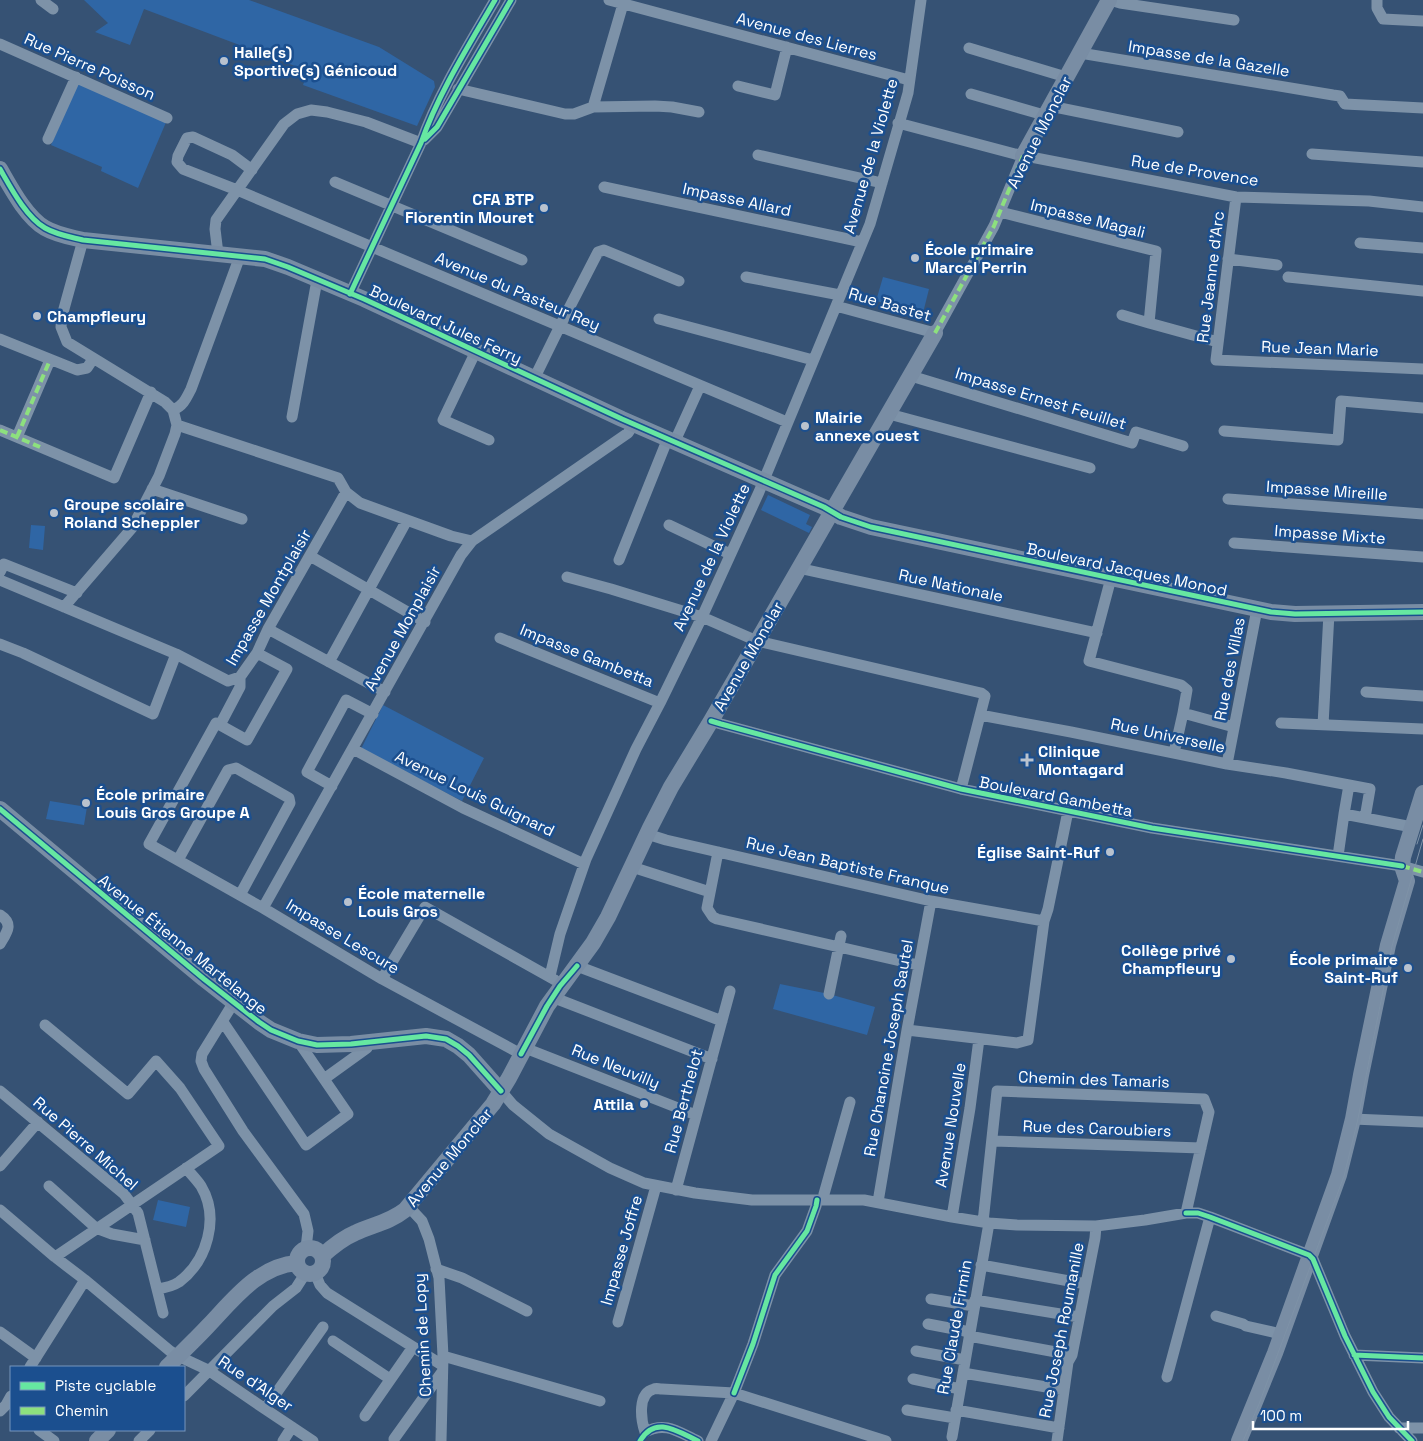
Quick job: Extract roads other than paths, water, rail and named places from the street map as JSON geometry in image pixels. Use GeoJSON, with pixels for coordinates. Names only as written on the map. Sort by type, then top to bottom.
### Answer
{"type":"FeatureCollection","features":[{"type":"Feature","properties":{"kind":"street"},"geometry":{"type":"LineString","coordinates":[[41,0],[53,9]]}},
{"type":"Feature","properties":{"kind":"street"},"geometry":{"type":"LineString","coordinates":[[350,294],[421,143],[440,98],[495,0]]}},
{"type":"Feature","properties":{"kind":"street"},"geometry":{"type":"LineString","coordinates":[[421,143],[437,127],[511,0]]}},
{"type":"Feature","properties":{"kind":"street","name":"Avenue des Lierres"},"geometry":{"type":"LineString","coordinates":[[609,0],[909,80]]}},
{"type":"Feature","properties":{"kind":"street","name":"Avenue de la Violette"},"geometry":{"type":"LineString","coordinates":[[554,987],[560,934],[584,864],[636,750],[702,617],[764,480],[870,224],[908,93],[921,0]]}},
{"type":"Feature","properties":{"kind":"street"},"geometry":{"type":"LineString","coordinates":[[1110,0],[1234,20]]}},
{"type":"Feature","properties":{"kind":"street","name":"Avenue Monclar"},"geometry":{"type":"LineString","coordinates":[[322,1256],[346,1237],[398,1215],[408,1206],[480,1121],[501,1091],[554,987],[577,966],[608,917],[671,787],[911,376],[994,226],[1023,156],[1110,0]]}},
{"type":"Feature","properties":{"kind":"street"},"geometry":{"type":"LineString","coordinates":[[1377,0],[1377,8],[1383,19],[1423,20]]}},
{"type":"Feature","properties":{"kind":"street"},"geometry":{"type":"LineString","coordinates":[[593,107],[623,4]]}},
{"type":"Feature","properties":{"kind":"street","name":"Rue Pierre Poisson"},"geometry":{"type":"LineString","coordinates":[[0,44],[167,118]]}},
{"type":"Feature","properties":{"kind":"street"},"geometry":{"type":"LineString","coordinates":[[738,86],[775,95],[787,47]]}},
{"type":"Feature","properties":{"kind":"street"},"geometry":{"type":"LineString","coordinates":[[969,48],[1066,76]]}},
{"type":"Feature","properties":{"kind":"street","name":"Impasse de la Gazelle"},"geometry":{"type":"LineString","coordinates":[[1080,53],[1340,96],[1344,104],[1423,108]]}},
{"type":"Feature","properties":{"kind":"street"},"geometry":{"type":"LineString","coordinates":[[48,139],[76,78]]}},
{"type":"Feature","properties":{"kind":"street"},"geometry":{"type":"LineString","coordinates":[[458,89],[566,114],[574,114],[593,107],[655,106],[699,112]]}},
{"type":"Feature","properties":{"kind":"street"},"geometry":{"type":"LineString","coordinates":[[971,94],[1047,111],[1178,132]]}},
{"type":"Feature","properties":{"kind":"street"},"geometry":{"type":"LineString","coordinates":[[218,254],[216,220],[284,124],[297,114],[311,110],[327,112],[366,122],[421,143]]}},
{"type":"Feature","properties":{"kind":"street","name":"Rue de Provence"},"geometry":{"type":"LineString","coordinates":[[898,123],[1023,156],[1236,197],[1369,201],[1423,207]]}},
{"type":"Feature","properties":{"kind":"street","name":"Avenue du Pasteur Rey"},"geometry":{"type":"LineString","coordinates":[[252,170],[232,155],[193,137],[187,138],[177,162],[183,169],[787,422]]}},
{"type":"Feature","properties":{"kind":"street"},"geometry":{"type":"LineString","coordinates":[[1312,154],[1423,162]]}},
{"type":"Feature","properties":{"kind":"street"},"geometry":{"type":"LineString","coordinates":[[758,155],[882,183]]}},
{"type":"Feature","properties":{"kind":"street","name":"Boulevard Jules Ferry"},"geometry":{"type":"LineString","coordinates":[[0,169],[16,195],[37,222],[54,233],[83,240],[265,259],[288,267],[634,424],[832,511]]}},
{"type":"Feature","properties":{"kind":"street"},"geometry":{"type":"LineString","coordinates":[[335,182],[522,260]]}},
{"type":"Feature","properties":{"kind":"street","name":"Impasse Allard"},"geometry":{"type":"LineString","coordinates":[[604,187],[862,242]]}},
{"type":"Feature","properties":{"kind":"street","name":"Rue Jeanne d'Arc"},"geometry":{"type":"LineString","coordinates":[[1216,360],[1236,197]]}},
{"type":"Feature","properties":{"kind":"street","name":"Impasse Magali"},"geometry":{"type":"LineString","coordinates":[[1000,212],[1156,251],[1149,323]]}},
{"type":"Feature","properties":{"kind":"street"},"geometry":{"type":"LineString","coordinates":[[64,607],[132,528],[159,476],[177,425],[173,410],[165,402],[67,342],[61,327],[62,316],[83,240]]}},
{"type":"Feature","properties":{"kind":"street"},"geometry":{"type":"LineString","coordinates":[[1360,243],[1423,248]]}},
{"type":"Feature","properties":{"kind":"street"},"geometry":{"type":"LineString","coordinates":[[534,379],[598,252],[604,250],[679,281]]}},
{"type":"Feature","properties":{"kind":"street"},"geometry":{"type":"LineString","coordinates":[[173,410],[180,408],[185,402],[240,256]]}},
{"type":"Feature","properties":{"kind":"street"},"geometry":{"type":"LineString","coordinates":[[1228,259],[1277,265]]}},
{"type":"Feature","properties":{"kind":"street","name":"Rue Bastet"},"geometry":{"type":"LineString","coordinates":[[746,277],[838,300],[935,333]]}},
{"type":"Feature","properties":{"kind":"street"},"geometry":{"type":"LineString","coordinates":[[1288,277],[1423,291]]}},
{"type":"Feature","properties":{"kind":"street"},"geometry":{"type":"LineString","coordinates":[[292,417],[317,280]]}},
{"type":"Feature","properties":{"kind":"street"},"geometry":{"type":"LineString","coordinates":[[1122,315],[1218,342]]}},
{"type":"Feature","properties":{"kind":"street"},"geometry":{"type":"LineString","coordinates":[[659,319],[814,360]]}},
{"type":"Feature","properties":{"kind":"street"},"geometry":{"type":"LineString","coordinates":[[0,339],[77,370],[86,368],[93,359]]}},
{"type":"Feature","properties":{"kind":"street"},"geometry":{"type":"LineString","coordinates":[[476,352],[443,420],[489,440]]}},
{"type":"Feature","properties":{"kind":"street"},"geometry":{"type":"LineString","coordinates":[[17,437],[50,360]]}},
{"type":"Feature","properties":{"kind":"street","name":"Rue Jean Marie"},"geometry":{"type":"LineString","coordinates":[[1216,360],[1423,370]]}},
{"type":"Feature","properties":{"kind":"street","name":"Impasse Ernest Feuillet"},"geometry":{"type":"LineString","coordinates":[[911,376],[1132,443],[1136,432],[1183,446]]}},
{"type":"Feature","properties":{"kind":"street"},"geometry":{"type":"LineString","coordinates":[[619,560],[672,440],[700,386]]}},
{"type":"Feature","properties":{"kind":"street"},"geometry":{"type":"LineString","coordinates":[[0,430],[114,478],[151,392]]}},
{"type":"Feature","properties":{"kind":"street"},"geometry":{"type":"LineString","coordinates":[[1224,431],[1338,440],[1341,402],[1423,408]]}},
{"type":"Feature","properties":{"kind":"street"},"geometry":{"type":"LineString","coordinates":[[889,414],[1090,468]]}},
{"type":"Feature","properties":{"kind":"street","name":"Avenue Monplaisir"},"geometry":{"type":"LineString","coordinates":[[263,908],[461,555],[472,541],[628,433],[634,424]]}},
{"type":"Feature","properties":{"kind":"street"},"geometry":{"type":"LineString","coordinates":[[177,425],[338,478],[346,492],[360,503],[450,536],[472,541]]}},
{"type":"Feature","properties":{"kind":"street"},"geometry":{"type":"LineString","coordinates":[[152,489],[242,519]]}},
{"type":"Feature","properties":{"kind":"street","name":"Impasse Montplaisir"},"geometry":{"type":"LineString","coordinates":[[149,844],[216,723],[220,725],[240,687],[240,677],[257,653],[268,629],[346,492]]}},
{"type":"Feature","properties":{"kind":"street","name":"Impasse Mireille"},"geometry":{"type":"LineString","coordinates":[[1228,499],[1423,514]]}},
{"type":"Feature","properties":{"kind":"street","name":"Boulevard Jacques Monod"},"geometry":{"type":"LineString","coordinates":[[832,511],[871,527],[1270,612],[1295,614],[1423,612]]}},
{"type":"Feature","properties":{"kind":"street"},"geometry":{"type":"LineString","coordinates":[[329,662],[407,520]]}},
{"type":"Feature","properties":{"kind":"street"},"geometry":{"type":"LineString","coordinates":[[669,525],[730,554]]}},
{"type":"Feature","properties":{"kind":"street","name":"Impasse Mixte"},"geometry":{"type":"LineString","coordinates":[[1234,543],[1423,557]]}},
{"type":"Feature","properties":{"kind":"street"},"geometry":{"type":"LineString","coordinates":[[310,556],[425,622]]}},
{"type":"Feature","properties":{"kind":"street"},"geometry":{"type":"LineString","coordinates":[[0,572],[4,564],[77,593]]}},
{"type":"Feature","properties":{"kind":"street","name":"Rue Nationale"},"geometry":{"type":"LineString","coordinates":[[798,568],[1096,633]]}},
{"type":"Feature","properties":{"kind":"street"},"geometry":{"type":"LineString","coordinates":[[567,577],[611,588],[702,617],[757,641],[982,693],[984,696],[980,715],[961,789]]}},
{"type":"Feature","properties":{"kind":"street"},"geometry":{"type":"LineString","coordinates":[[1110,578],[1089,662],[1181,685],[1187,690],[1174,753]]}},
{"type":"Feature","properties":{"kind":"street"},"geometry":{"type":"LineString","coordinates":[[0,580],[176,654],[228,681],[240,677]]}},
{"type":"Feature","properties":{"kind":"street","name":"Rue des Villas"},"geometry":{"type":"LineString","coordinates":[[1227,764],[1257,609]]}},
{"type":"Feature","properties":{"kind":"street"},"geometry":{"type":"LineString","coordinates":[[1323,725],[1329,613]]}},
{"type":"Feature","properties":{"kind":"street"},"geometry":{"type":"LineString","coordinates":[[268,629],[385,692]]}},
{"type":"Feature","properties":{"kind":"street","name":"Impasse Gambetta"},"geometry":{"type":"LineString","coordinates":[[500,638],[660,703]]}},
{"type":"Feature","properties":{"kind":"street"},"geometry":{"type":"LineString","coordinates":[[0,644],[153,714],[176,654]]}},
{"type":"Feature","properties":{"kind":"street"},"geometry":{"type":"LineString","coordinates":[[220,725],[247,740],[286,669],[257,653]]}},
{"type":"Feature","properties":{"kind":"street"},"geometry":{"type":"LineString","coordinates":[[1366,692],[1423,696]]}},
{"type":"Feature","properties":{"kind":"street"},"geometry":{"type":"LineString","coordinates":[[332,786],[307,772],[346,700],[372,714]]}},
{"type":"Feature","properties":{"kind":"street"},"geometry":{"type":"LineString","coordinates":[[1183,713],[1234,727]]}},
{"type":"Feature","properties":{"kind":"street","name":"Rue Universelle"},"geometry":{"type":"LineString","coordinates":[[980,715],[1227,764],[1370,789],[1366,818]]}},
{"type":"Feature","properties":{"kind":"street","name":"Boulevard Gambetta"},"geometry":{"type":"LineString","coordinates":[[711,720],[961,789],[1152,828],[1338,856],[1404,874],[1423,872]]}},
{"type":"Feature","properties":{"kind":"street"},"geometry":{"type":"LineString","coordinates":[[1281,723],[1423,729]]}},
{"type":"Feature","properties":{"kind":"street","name":"Avenue Louis Guignard"},"geometry":{"type":"LineString","coordinates":[[353,749],[463,808],[584,864]]}},
{"type":"Feature","properties":{"kind":"street"},"geometry":{"type":"LineString","coordinates":[[178,860],[228,770],[236,768],[282,793],[289,798],[290,803],[240,895]]}},
{"type":"Feature","properties":{"kind":"street"},"geometry":{"type":"LineString","coordinates":[[1338,856],[1349,785]]}},
{"type":"Feature","properties":{"kind":"street"},"geometry":{"type":"LineString","coordinates":[[1239,1441],[1281,1334],[1339,1175],[1353,1119],[1379,985],[1404,874],[1403,857],[1423,794]]}},
{"type":"Feature","properties":{"kind":"street","name":"Avenue Étienne Martelange"},"geometry":{"type":"LineString","coordinates":[[0,809],[184,963],[271,1030],[298,1041],[333,1045],[426,1036],[446,1039],[469,1055],[501,1091]]}},
{"type":"Feature","properties":{"kind":"street"},"geometry":{"type":"LineString","coordinates":[[907,1030],[979,1039],[1017,1042],[1028,1040],[1044,921],[1068,811]]}},
{"type":"Feature","properties":{"kind":"street"},"geometry":{"type":"LineString","coordinates":[[1344,814],[1412,827]]}},
{"type":"Feature","properties":{"kind":"street","name":"Rue Jean Baptiste Franque"},"geometry":{"type":"LineString","coordinates":[[647,834],[930,901],[1044,921]]}},
{"type":"Feature","properties":{"kind":"street","name":"Impasse Lescure"},"geometry":{"type":"LineString","coordinates":[[149,844],[263,908],[382,979],[523,1051]]}},
{"type":"Feature","properties":{"kind":"street"},"geometry":{"type":"LineString","coordinates":[[724,853],[710,892],[707,908],[713,917],[718,920],[840,941],[918,965]]}},
{"type":"Feature","properties":{"kind":"street"},"geometry":{"type":"LineString","coordinates":[[632,867],[710,892]]}},
{"type":"Feature","properties":{"kind":"street","name":"Rue Chanoine Joseph Sautel"},"geometry":{"type":"LineString","coordinates":[[878,1202],[930,901]]}},
{"type":"Feature","properties":{"kind":"street"},"geometry":{"type":"LineString","coordinates":[[382,979],[425,907],[554,987],[712,1059]]}},
{"type":"Feature","properties":{"kind":"street"},"geometry":{"type":"LineString","coordinates":[[0,914],[6,918],[8,930],[0,944]]}},
{"type":"Feature","properties":{"kind":"street"},"geometry":{"type":"LineString","coordinates":[[829,994],[840,941]]}},
{"type":"Feature","properties":{"kind":"street"},"geometry":{"type":"LineString","coordinates":[[577,966],[722,1021]]}},
{"type":"Feature","properties":{"kind":"street","name":"Rue Berthelot"},"geometry":{"type":"LineString","coordinates":[[676,1190],[730,991]]}},
{"type":"Feature","properties":{"kind":"street"},"geometry":{"type":"LineString","coordinates":[[234,1002],[202,1054],[201,1061],[208,1077],[243,1131],[304,1214],[308,1231],[306,1248]]}},
{"type":"Feature","properties":{"kind":"street"},"geometry":{"type":"LineString","coordinates":[[223,1022],[306,1146],[348,1114],[298,1041]]}},
{"type":"Feature","properties":{"kind":"street"},"geometry":{"type":"LineString","coordinates":[[45,1025],[128,1094],[156,1061],[180,1088],[219,1146],[55,1257]]}},
{"type":"Feature","properties":{"kind":"street","name":"Avenue Nouvelle"},"geometry":{"type":"LineString","coordinates":[[952,1217],[979,1039]]}},
{"type":"Feature","properties":{"kind":"street"},"geometry":{"type":"LineString","coordinates":[[324,1079],[367,1048],[368,1042]]}},
{"type":"Feature","properties":{"kind":"street","name":"Rue Neuvilly"},"geometry":{"type":"LineString","coordinates":[[523,1051],[696,1115]]}},
{"type":"Feature","properties":{"kind":"street","name":"Rue Pierre Michel"},"geometry":{"type":"LineString","coordinates":[[0,1091],[124,1194],[138,1213],[163,1313]]}},
{"type":"Feature","properties":{"kind":"street"},"geometry":{"type":"LineString","coordinates":[[501,1091],[511,1104],[557,1139],[631,1178],[656,1186],[752,1200],[849,1199],[878,1202],[952,1217],[1017,1225],[1096,1226],[1186,1213],[1198,1214],[1309,1255],[1313,1259],[1354,1355],[1383,1409],[1412,1441]]}},
{"type":"Feature","properties":{"kind":"street","name":"Chemin des Tamaris"},"geometry":{"type":"LineString","coordinates":[[986,1222],[997,1091],[1204,1099],[1209,1112],[1186,1213]]}},
{"type":"Feature","properties":{"kind":"street"},"geometry":{"type":"LineString","coordinates":[[711,1441],[734,1393],[753,1344],[775,1276],[806,1231],[816,1206],[824,1194],[850,1102]]}},
{"type":"Feature","properties":{"kind":"street"},"geometry":{"type":"LineString","coordinates":[[1353,1119],[1423,1122]]}},
{"type":"Feature","properties":{"kind":"street"},"geometry":{"type":"LineString","coordinates":[[0,1166],[38,1122]]}},
{"type":"Feature","properties":{"kind":"street","name":"Rue des Caroubiers"},"geometry":{"type":"LineString","coordinates":[[992,1141],[1201,1148]]}},
{"type":"Feature","properties":{"kind":"street"},"geometry":{"type":"LineString","coordinates":[[157,1290],[178,1283],[188,1273],[203,1251],[208,1239],[209,1212],[206,1198],[201,1186],[186,1168]]}},
{"type":"Feature","properties":{"kind":"street"},"geometry":{"type":"LineString","coordinates":[[49,1186],[96,1228],[112,1234],[145,1240]]}},
{"type":"Feature","properties":{"kind":"street","name":"Impasse Joffre"},"geometry":{"type":"LineString","coordinates":[[618,1322],[656,1186]]}},
{"type":"Feature","properties":{"kind":"street","name":"Chemin de Lopy"},"geometry":{"type":"LineString","coordinates":[[408,1206],[422,1221],[429,1239],[439,1278],[442,1441]]}},
{"type":"Feature","properties":{"kind":"street","name":"Rue d'Alger"},"geometry":{"type":"LineString","coordinates":[[0,1210],[85,1280],[173,1362],[208,1370],[313,1441]]}},
{"type":"Feature","properties":{"kind":"street"},"geometry":{"type":"LineString","coordinates":[[1167,1377],[1210,1217]]}},
{"type":"Feature","properties":{"kind":"street","name":"Rue Claude Firmin"},"geometry":{"type":"LineString","coordinates":[[952,1437],[981,1266],[986,1222]]}},
{"type":"Feature","properties":{"kind":"street","name":"Rue Joseph Roumanille"},"geometry":{"type":"LineString","coordinates":[[1057,1441],[1068,1362],[1072,1355],[1096,1226]]}},
{"type":"Feature","properties":{"kind":"street"},"geometry":{"type":"LineString","coordinates":[[173,1362],[247,1285],[273,1269],[290,1263],[306,1270],[321,1269],[323,1263],[322,1256],[313,1248],[306,1248],[299,1254],[306,1270],[327,1293],[442,1365],[600,1401]]}},
{"type":"Feature","properties":{"kind":"street"},"geometry":{"type":"LineString","coordinates":[[981,1266],[1086,1284]]}},
{"type":"Feature","properties":{"kind":"street"},"geometry":{"type":"LineString","coordinates":[[436,1269],[462,1278],[528,1311]]}},
{"type":"Feature","properties":{"kind":"street"},"geometry":{"type":"LineString","coordinates":[[185,1395],[273,1306],[296,1288],[306,1270]]}},
{"type":"Feature","properties":{"kind":"street"},"geometry":{"type":"LineString","coordinates":[[0,1332],[33,1363],[85,1280]]}},
{"type":"Feature","properties":{"kind":"street"},"geometry":{"type":"LineString","coordinates":[[931,1299],[1079,1317]]}},
{"type":"Feature","properties":{"kind":"street"},"geometry":{"type":"LineString","coordinates":[[1216,1316],[1246,1326],[1281,1334]]}},
{"type":"Feature","properties":{"kind":"street"},"geometry":{"type":"LineString","coordinates":[[928,1324],[1072,1355]]}},
{"type":"Feature","properties":{"kind":"street"},"geometry":{"type":"LineString","coordinates":[[264,1409],[323,1327]]}},
{"type":"Feature","properties":{"kind":"street"},"geometry":{"type":"LineString","coordinates":[[333,1341],[390,1380]]}},
{"type":"Feature","properties":{"kind":"street"},"geometry":{"type":"LineString","coordinates":[[365,1416],[412,1347]]}},
{"type":"Feature","properties":{"kind":"street"},"geometry":{"type":"LineString","coordinates":[[916,1351],[965,1360]]}},
{"type":"Feature","properties":{"kind":"street"},"geometry":{"type":"LineString","coordinates":[[1354,1355],[1423,1358]]}},
{"type":"Feature","properties":{"kind":"street"},"geometry":{"type":"LineString","coordinates":[[394,1439],[442,1365]]}},
{"type":"Feature","properties":{"kind":"street"},"geometry":{"type":"LineString","coordinates":[[963,1373],[1064,1390]]}},
{"type":"Feature","properties":{"kind":"street"},"geometry":{"type":"LineString","coordinates":[[913,1379],[960,1388]]}},
{"type":"Feature","properties":{"kind":"street"},"geometry":{"type":"LineString","coordinates":[[643,1437],[641,1408],[646,1394],[653,1389],[734,1393],[886,1441]]}},
{"type":"Feature","properties":{"kind":"street"},"geometry":{"type":"LineString","coordinates":[[907,1410],[956,1414],[1059,1428]]}},
{"type":"Feature","properties":{"kind":"street"},"geometry":{"type":"LineString","coordinates":[[643,1437],[654,1428],[660,1426],[672,1429],[698,1441]]}},
{"type":"Feature","properties":{"kind":"street"},"geometry":{"type":"LineString","coordinates":[[283,1441],[292,1427]]}},
{"type":"Feature","properties":{"kind":"street"},"geometry":{"type":"LineString","coordinates":[[1399,1428],[1423,1428]]}},
{"type":"Feature","properties":{"kind":"street"},"geometry":{"type":"LineString","coordinates":[[40,1431],[54,1441]]}},
{"type":"Feature","properties":{"kind":"street"},"geometry":{"type":"LineString","coordinates":[[98,1441],[107,1431]]}},
{"type":"Feature","properties":{"kind":"street"},"geometry":{"type":"LineString","coordinates":[[139,1441],[149,1431]]}},
{"type":"Feature","properties":{"kind":"tram line"},"geometry":{"type":"LineString","coordinates":[[1417,844],[1423,825]]}},
{"type":"Feature","properties":{"kind":"tram line"},"geometry":{"type":"LineString","coordinates":[[1243,1441],[1259,1404],[1344,1176],[1358,1119],[1392,946],[1423,839]]}},
{"type":"Feature","properties":{"kind":"place","name":"Halle(s) Sportive(s) Génicoud"},"geometry":{"type":"Point","coordinates":[224,61]}},
{"type":"Feature","properties":{"kind":"place","name":"CFA BTP Florentin Mouret"},"geometry":{"type":"Point","coordinates":[544,208]}},
{"type":"Feature","properties":{"kind":"place","name":"École primaire Marcel Perrin"},"geometry":{"type":"Point","coordinates":[915,258]}},
{"type":"Feature","properties":{"kind":"place","name":"Champfleury"},"geometry":{"type":"Point","coordinates":[37,316]}},
{"type":"Feature","properties":{"kind":"place","name":"Mairie annexe ouest"},"geometry":{"type":"Point","coordinates":[805,426]}},
{"type":"Feature","properties":{"kind":"place","name":"Groupe scolaire Roland Scheppler"},"geometry":{"type":"Point","coordinates":[54,513]}},
{"type":"Feature","properties":{"kind":"place","name":"Clinique Montagard"},"geometry":{"type":"Point","coordinates":[1027,760]}},
{"type":"Feature","properties":{"kind":"place","name":"École primaire Louis Gros Groupe A"},"geometry":{"type":"Point","coordinates":[86,803]}},
{"type":"Feature","properties":{"kind":"place","name":"Église Saint-Ruf"},"geometry":{"type":"Point","coordinates":[1110,852]}},
{"type":"Feature","properties":{"kind":"place","name":"École maternelle Louis Gros"},"geometry":{"type":"Point","coordinates":[348,902]}},
{"type":"Feature","properties":{"kind":"place","name":"Collège privé Champfleury"},"geometry":{"type":"Point","coordinates":[1231,959]}},
{"type":"Feature","properties":{"kind":"place","name":"École primaire Saint-Ruf"},"geometry":{"type":"Point","coordinates":[1408,968]}},
{"type":"Feature","properties":{"kind":"place","name":"Attila"},"geometry":{"type":"Point","coordinates":[644,1104]}}]}
